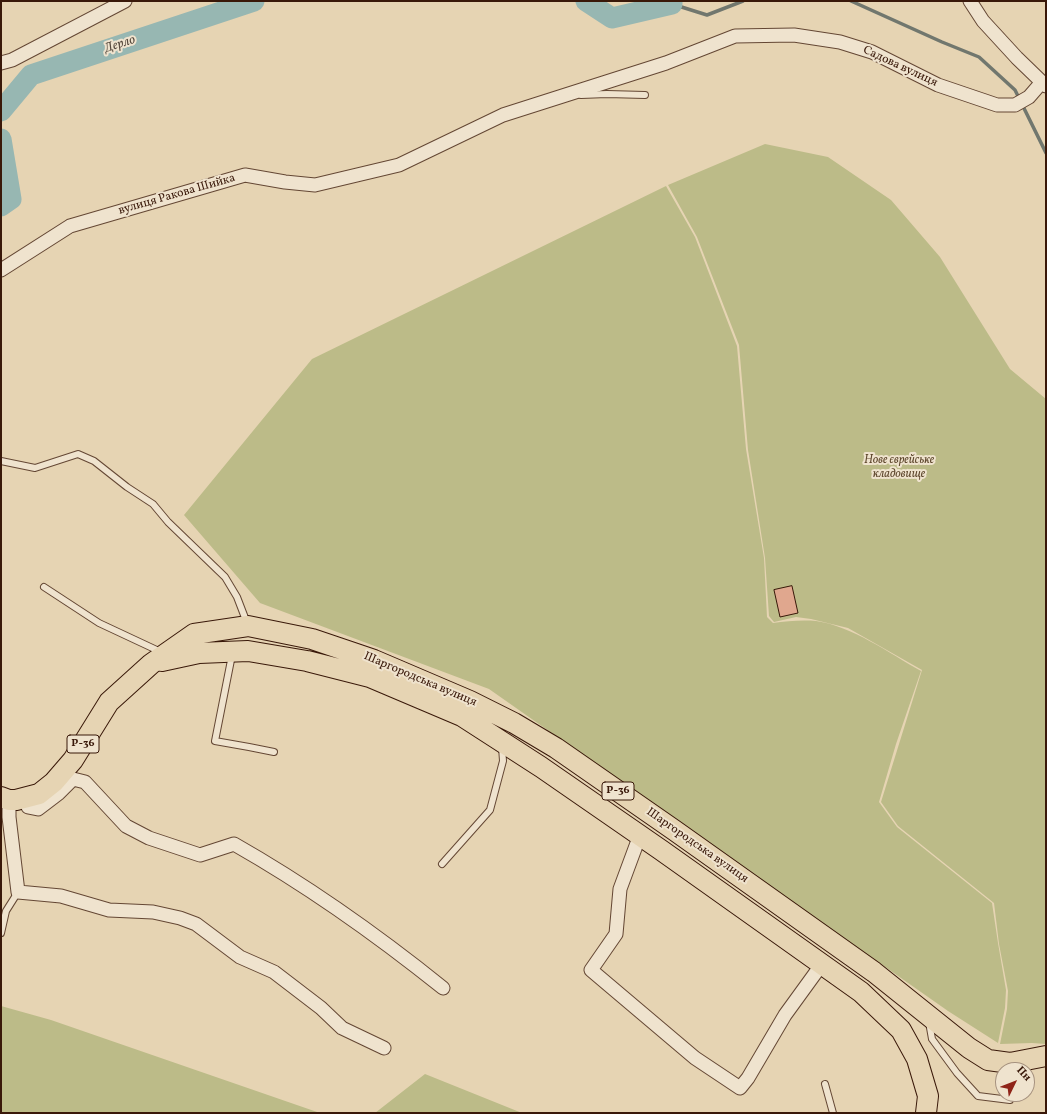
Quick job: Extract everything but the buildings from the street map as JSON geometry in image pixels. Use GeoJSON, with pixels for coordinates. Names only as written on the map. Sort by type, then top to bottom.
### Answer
{"type":"FeatureCollection","features":[{"type":"Feature","properties":{"kind":"main road","name":"Шаргородська вулиця"},"geometry":{"type":"LineString","coordinates":[[12,798],[39,794],[54,782],[73,760],[109,702],[158,659],[194,634],[248,626],[312,639],[374,660],[470,700],[514,723],[556,748],[874,972],[969,1048],[988,1060],[1010,1063],[1046,1056]]}},
{"type":"Feature","properties":{"kind":"main road","name":"Шаргородська вулиця"},"geometry":{"type":"LineString","coordinates":[[158,659],[199,653],[248,651],[307,661],[370,677],[462,716],[502,741],[640,835],[861,992],[901,1030],[917,1059],[928,1096],[926,1113]]}},
{"type":"Feature","properties":{"kind":"street"},"geometry":{"type":"LineString","coordinates":[[1,63],[12,60],[125,1]]}},
{"type":"Feature","properties":{"kind":"street"},"geometry":{"type":"LineString","coordinates":[[970,1],[983,21],[1044,84]]}},
{"type":"Feature","properties":{"kind":"street","name":"Садова вулиця"},"geometry":{"type":"LineString","coordinates":[[735,36],[794,35],[840,42],[872,52],[938,85],[997,105],[1015,105],[1029,97],[1044,84]]}},
{"type":"Feature","properties":{"kind":"street","name":"вулиця Ракова Шийка"},"geometry":{"type":"LineString","coordinates":[[1,270],[70,226],[245,175],[285,182],[315,185],[399,165],[503,115],[666,64],[735,36]]}},
{"type":"Feature","properties":{"kind":"street"},"geometry":{"type":"LineString","coordinates":[[384,1048],[342,1028],[321,1008],[274,972],[240,957],[196,924],[180,918],[153,912],[109,910],[61,896],[18,892],[9,817],[12,798],[28,807],[38,808],[59,793],[73,779],[85,782],[126,826],[149,838],[200,855],[234,844],[270,864],[317,894],[393,948],[443,988]]}},
{"type":"Feature","properties":{"kind":"street"},"geometry":{"type":"LineString","coordinates":[[640,835],[620,888],[616,934],[591,970],[695,1058],[740,1088],[748,1078],[785,1015],[822,964]]}},
{"type":"Feature","properties":{"kind":"lane"},"geometry":{"type":"LineString","coordinates":[[563,96],[607,94],[645,95]]}},
{"type":"Feature","properties":{"kind":"lane"},"geometry":{"type":"LineString","coordinates":[[1,461],[36,468],[78,454],[94,461],[127,487],[153,504],[168,522],[225,577],[237,597],[248,626]]}},
{"type":"Feature","properties":{"kind":"lane"},"geometry":{"type":"LineString","coordinates":[[44,587],[158,659]]}},
{"type":"Feature","properties":{"kind":"lane"},"geometry":{"type":"LineString","coordinates":[[233,651],[215,741],[274,752]]}},
{"type":"Feature","properties":{"kind":"lane"},"geometry":{"type":"LineString","coordinates":[[442,864],[490,810],[502,761],[502,741]]}},
{"type":"Feature","properties":{"kind":"lane"},"geometry":{"type":"LineString","coordinates":[[1,933],[6,911],[18,892]]}},
{"type":"Feature","properties":{"kind":"lane"},"geometry":{"type":"LineString","coordinates":[[927,1015],[932,1039],[957,1073],[978,1096],[995,1098]]}},
{"type":"Feature","properties":{"kind":"lane"},"geometry":{"type":"LineString","coordinates":[[825,1084],[833,1113]]}},
{"type":"Feature","properties":{"kind":"green space","name":"Нове єврейське кладовище"},"geometry":{"type":"Polygon","coordinates":[[[765,144],[828,157],[891,200],[940,257],[1010,369],[1046,399],[1046,1044],[1000,1044],[1007,1009],[1008,991],[999,944],[994,903],[898,826],[881,802],[922,670],[848,628],[796,617],[774,622],[769,616],[765,558],[748,450],[739,345],[697,237],[668,185],[765,144]]]}},
{"type":"Feature","properties":{"kind":"green space"},"geometry":{"type":"Polygon","coordinates":[[[666,186],[695,237],[737,346],[746,449],[764,558],[767,617],[773,623],[816,621],[843,628],[870,641],[921,671],[896,744],[879,802],[897,827],[992,903],[1006,990],[1005,1008],[998,1043],[948,1011],[489,689],[260,603],[184,515],[312,359],[666,186]]]}},
{"type":"Feature","properties":{"kind":"green space"},"geometry":{"type":"Polygon","coordinates":[[[1,1006],[51,1020],[320,1113],[1,1113],[1,1006]]]}},
{"type":"Feature","properties":{"kind":"green space"},"geometry":{"type":"Polygon","coordinates":[[[425,1074],[522,1113],[375,1113],[425,1074]]]}},
{"type":"Feature","properties":{"kind":"waterway","name":"Дерло"},"geometry":{"type":"LineString","coordinates":[[1,111],[31,75],[254,1]]}},
{"type":"Feature","properties":{"kind":"waterway","name":"Дерло"},"geometry":{"type":"LineString","coordinates":[[586,1],[612,18],[672,4],[672,1]]}},
{"type":"Feature","properties":{"kind":"waterway"},"geometry":{"type":"LineString","coordinates":[[672,4],[707,15],[743,1]]}},
{"type":"Feature","properties":{"kind":"waterway"},"geometry":{"type":"LineString","coordinates":[[851,1],[979,57],[1015,90],[1046,153]]}},
{"type":"Feature","properties":{"kind":"waterway","name":"Дерло"},"geometry":{"type":"LineString","coordinates":[[1,139],[11,199],[1,206]]}}]}
